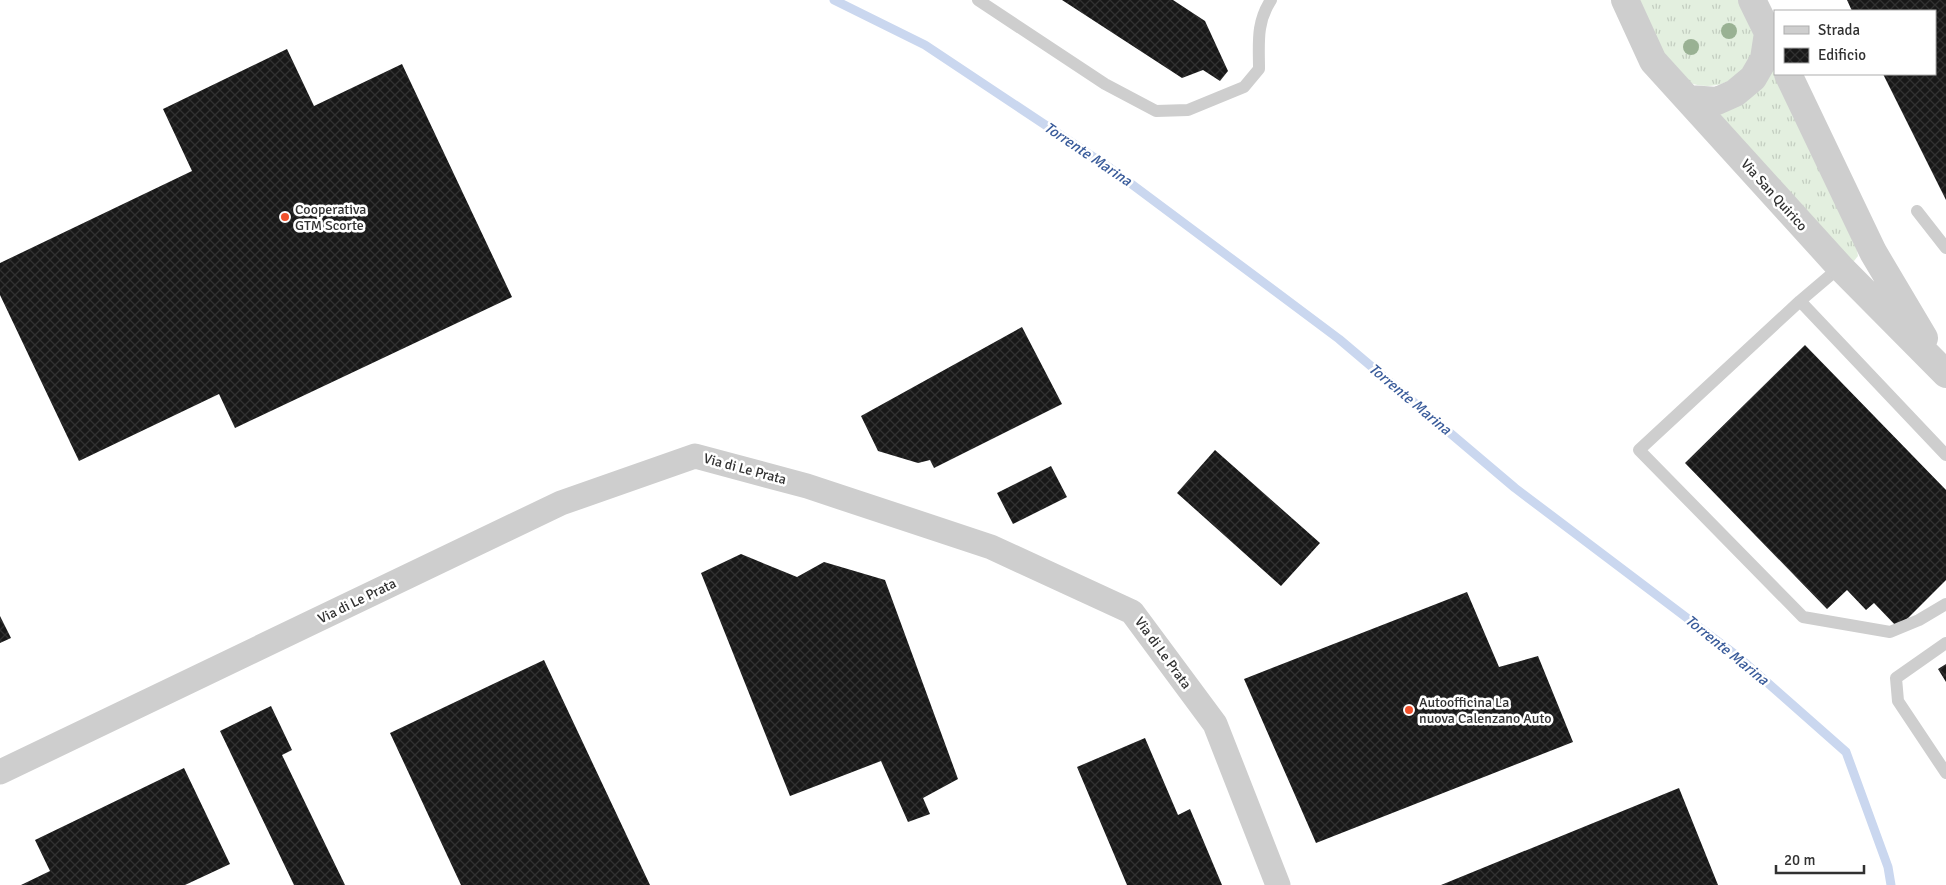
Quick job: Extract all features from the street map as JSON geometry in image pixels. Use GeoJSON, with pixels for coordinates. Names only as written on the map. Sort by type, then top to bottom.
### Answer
{"type":"FeatureCollection","features":[{"type":"Feature","properties":{"kind":"street","name":"Via San Quirico"},"geometry":{"type":"LineString","coordinates":[[1625,0],[1653,61],[1840,267],[1946,374]]}},
{"type":"Feature","properties":{"kind":"street"},"geometry":{"type":"LineString","coordinates":[[1689,99],[1717,101],[1735,93],[1753,78],[1764,59],[1771,40],[1752,0]]}},
{"type":"Feature","properties":{"kind":"street","name":"Via San Quirico"},"geometry":{"type":"LineString","coordinates":[[1788,75],[1873,252],[1946,374]]}},
{"type":"Feature","properties":{"kind":"street","name":"Via di Le Prata"},"geometry":{"type":"LineString","coordinates":[[0,772],[561,503],[694,456],[807,486],[991,547],[1132,612],[1214,724],[1278,885]]}},
{"type":"Feature","properties":{"kind":"lane"},"geometry":{"type":"LineString","coordinates":[[978,0],[1105,84],[1156,111],[1188,110],[1244,88],[1259,69],[1259,27],[1265,8],[1271,0]]}},
{"type":"Feature","properties":{"kind":"lane"},"geometry":{"type":"LineString","coordinates":[[1917,211],[1946,248]]}},
{"type":"Feature","properties":{"kind":"lane"},"geometry":{"type":"LineString","coordinates":[[1840,267],[1800,301],[1640,450],[1803,617],[1890,632],[1919,620],[1946,604]]}},
{"type":"Feature","properties":{"kind":"lane"},"geometry":{"type":"LineString","coordinates":[[1800,301],[1946,455]]}},
{"type":"Feature","properties":{"kind":"lane"},"geometry":{"type":"LineString","coordinates":[[1946,642],[1896,678],[1898,701],[1946,773]]}},
{"type":"Feature","properties":{"kind":"green space"},"geometry":{"type":"Polygon","coordinates":[[[1637,0],[1740,0],[1754,32],[1751,57],[1744,69],[1734,78],[1723,83],[1711,86],[1698,85],[1685,80],[1671,68],[1637,0]]]}},
{"type":"Feature","properties":{"kind":"green space"},"geometry":{"type":"Polygon","coordinates":[[[1774,69],[1774,75],[1777,75],[1857,250],[1858,256],[1854,261],[1848,260],[1711,110],[1774,69]]]}},
{"type":"Feature","properties":{"kind":"building"},"geometry":{"type":"Polygon","coordinates":[[[1062,0],[1173,0],[1205,21],[1228,71],[1220,81],[1203,70],[1182,78],[1062,0]]]}},
{"type":"Feature","properties":{"kind":"building"},"geometry":{"type":"Polygon","coordinates":[[[1847,0],[1946,0],[1946,200],[1884,75],[1936,75],[1936,10],[1852,10],[1847,0]]]}},
{"type":"Feature","properties":{"kind":"building","name":"Cooperativa GTM Scorte"},"geometry":{"type":"Polygon","coordinates":[[[287,49],[314,106],[402,64],[512,297],[235,428],[219,394],[79,461],[0,295],[0,263],[192,171],[163,109],[287,49]]]}},
{"type":"Feature","properties":{"kind":"building"},"geometry":{"type":"Polygon","coordinates":[[[1022,327],[1062,404],[934,468],[930,460],[918,463],[878,451],[861,416],[1022,327]]]}},
{"type":"Feature","properties":{"kind":"building"},"geometry":{"type":"Polygon","coordinates":[[[1805,345],[1946,490],[1946,580],[1898,628],[1874,603],[1866,610],[1847,590],[1827,609],[1685,463],[1805,345]]]}},
{"type":"Feature","properties":{"kind":"building"},"geometry":{"type":"Polygon","coordinates":[[[1215,450],[1320,543],[1281,586],[1177,493],[1215,450]]]}},
{"type":"Feature","properties":{"kind":"building"},"geometry":{"type":"Polygon","coordinates":[[[1051,466],[1067,497],[1013,524],[997,493],[1051,466]]]}},
{"type":"Feature","properties":{"kind":"building"},"geometry":{"type":"Polygon","coordinates":[[[741,554],[797,577],[824,562],[885,580],[958,779],[923,798],[930,814],[908,822],[881,761],[790,796],[701,573],[741,554]]]}},
{"type":"Feature","properties":{"kind":"building","name":"Autoofficina La nuova Calenzano Auto"},"geometry":{"type":"Polygon","coordinates":[[[1467,592],[1499,667],[1538,656],[1573,742],[1316,843],[1244,679],[1467,592]]]}},
{"type":"Feature","properties":{"kind":"building"},"geometry":{"type":"Polygon","coordinates":[[[0,616],[11,638],[0,643],[0,616]]]}},
{"type":"Feature","properties":{"kind":"building"},"geometry":{"type":"Polygon","coordinates":[[[544,660],[650,885],[461,885],[390,733],[544,660]]]}},
{"type":"Feature","properties":{"kind":"building"},"geometry":{"type":"Polygon","coordinates":[[[1946,664],[1946,682],[1938,669],[1946,664]]]}},
{"type":"Feature","properties":{"kind":"building"},"geometry":{"type":"Polygon","coordinates":[[[271,706],[292,750],[282,755],[345,885],[294,885],[220,731],[271,706]]]}},
{"type":"Feature","properties":{"kind":"building"},"geometry":{"type":"Polygon","coordinates":[[[1145,738],[1178,815],[1190,809],[1222,885],[1127,885],[1077,767],[1145,738]]]}},
{"type":"Feature","properties":{"kind":"building"},"geometry":{"type":"Polygon","coordinates":[[[184,768],[230,864],[185,885],[21,885],[50,871],[35,840],[184,768]]]}},
{"type":"Feature","properties":{"kind":"building"},"geometry":{"type":"Polygon","coordinates":[[[1679,788],[1718,885],[1441,885],[1679,788]]]}},
{"type":"Feature","properties":{"kind":"waterway","name":"Torrente Marina"},"geometry":{"type":"LineString","coordinates":[[834,0],[925,45],[1110,168],[1339,339],[1515,488],[1736,655],[1846,752],[1888,867],[1891,885]]}},
{"type":"Feature","properties":{"kind":"place","name":"Cooperativa GTM Scorte"},"geometry":{"type":"Point","coordinates":[285,217]}},
{"type":"Feature","properties":{"kind":"place","name":"Autoofficina La nuova Calenzano Auto"},"geometry":{"type":"Point","coordinates":[1409,710]}}]}
